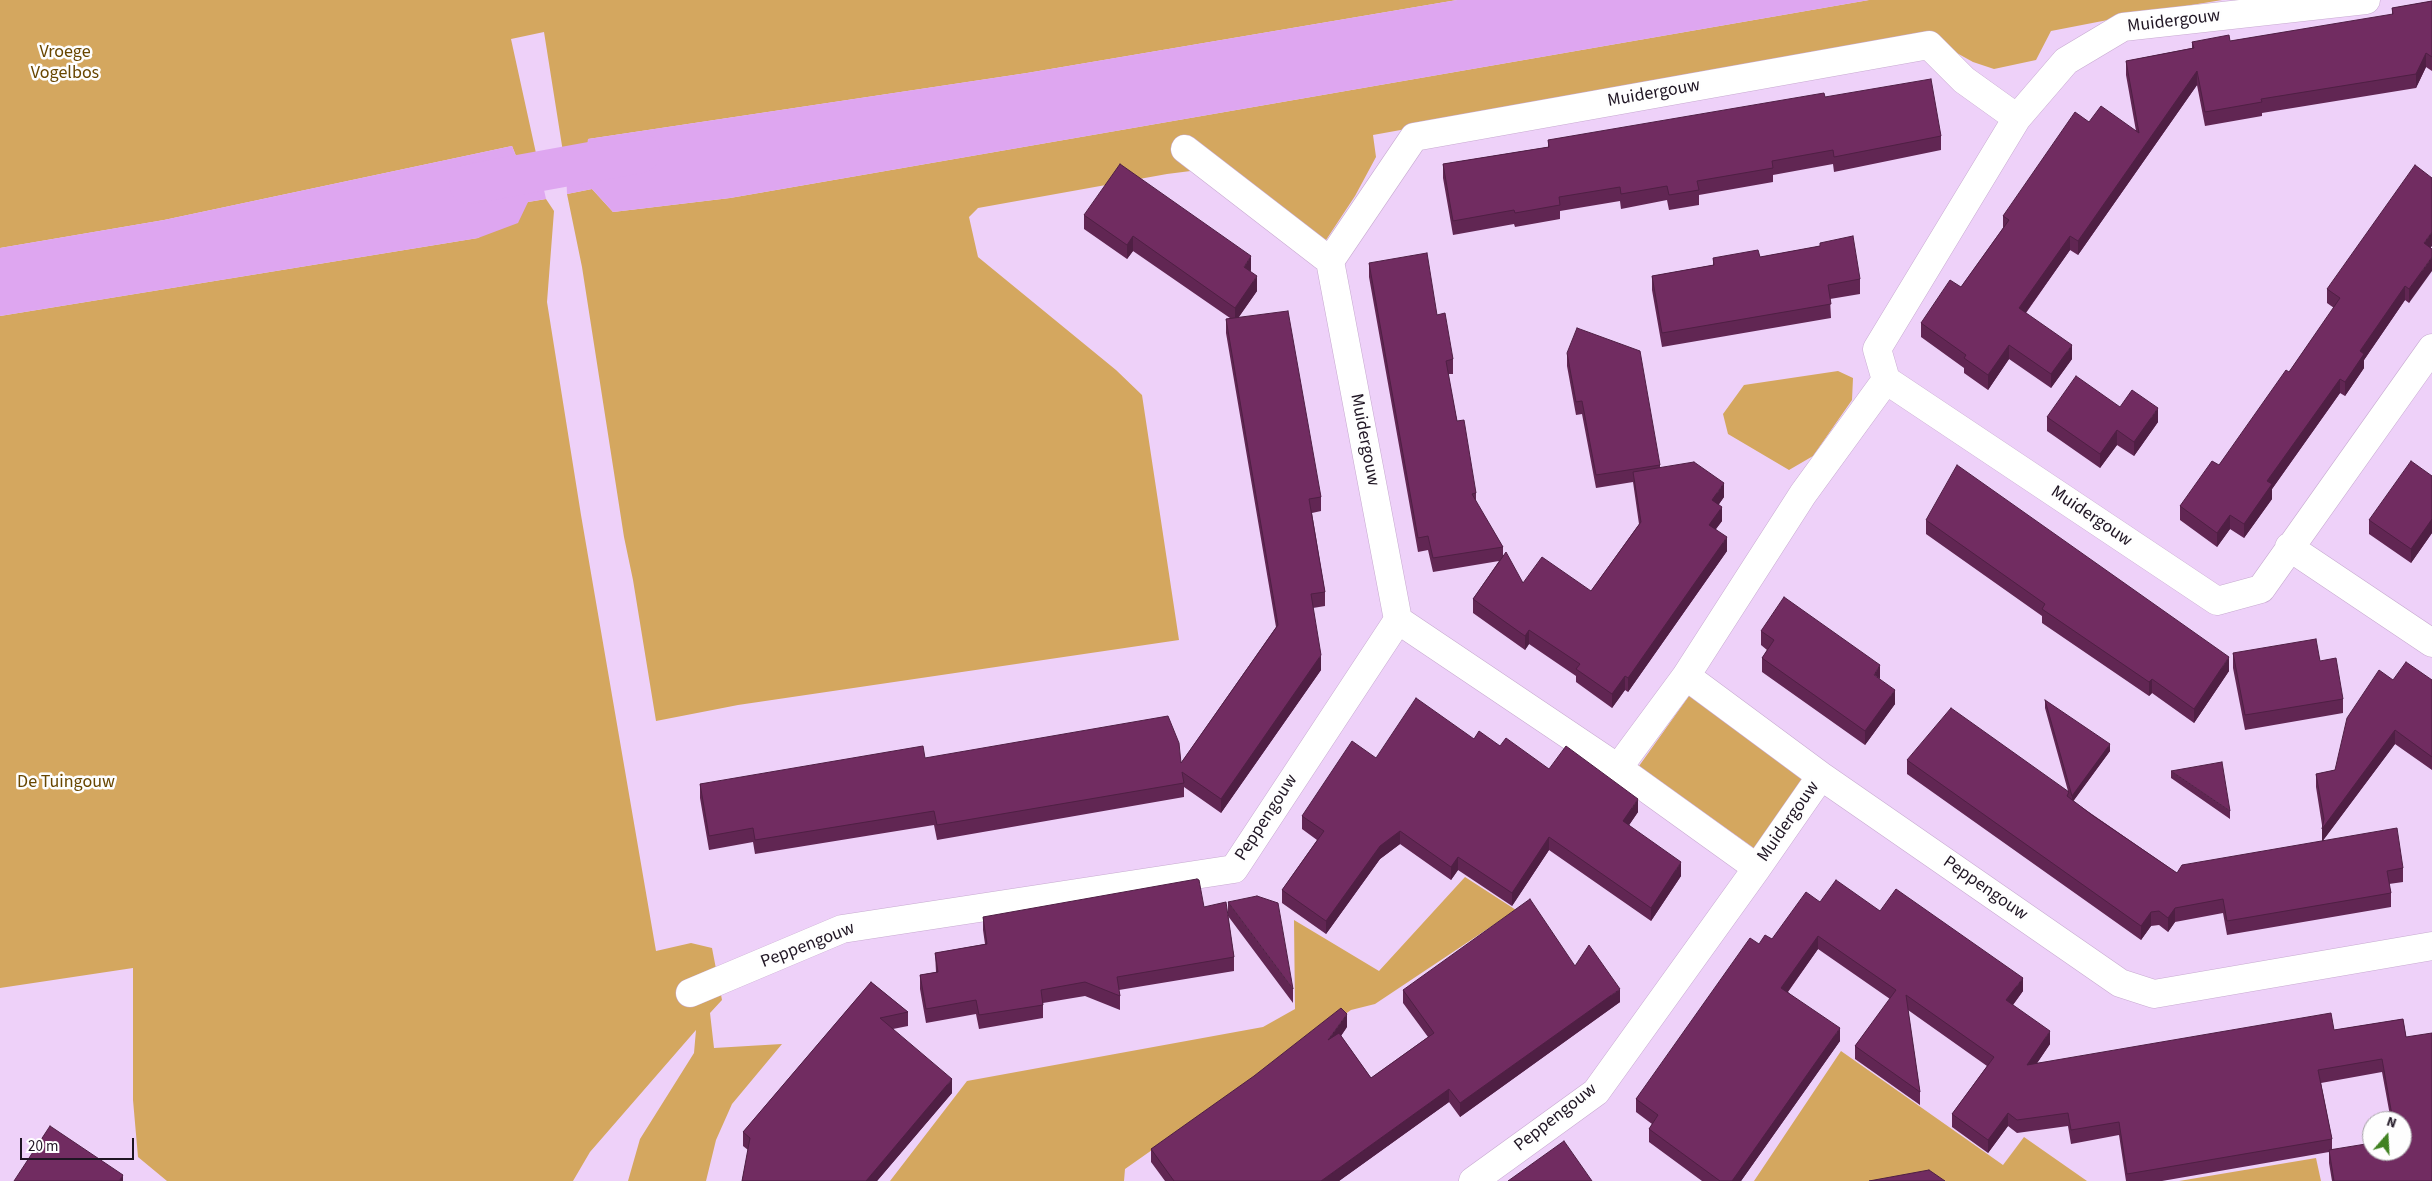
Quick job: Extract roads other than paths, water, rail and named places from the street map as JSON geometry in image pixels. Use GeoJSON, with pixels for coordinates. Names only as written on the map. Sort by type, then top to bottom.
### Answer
{"type":"FeatureCollection","features":[{"type":"Feature","properties":{"kind":"street","name":"Muidergouw"},"geometry":{"type":"LineString","coordinates":[[2366,0],[2123,27],[2066,61],[2017,118],[1877,349],[1886,380],[2217,601],[2261,589],[2289,547],[2424,371],[2432,348]]}},
{"type":"Feature","properties":{"kind":"street","name":"Muidergouw"},"geometry":{"type":"LineString","coordinates":[[1398,620],[1330,261],[1414,137],[1929,45],[1964,80],[2017,118]]}},
{"type":"Feature","properties":{"kind":"street"},"geometry":{"type":"LineString","coordinates":[[1185,149],[1330,261]]}},
{"type":"Feature","properties":{"kind":"street"},"geometry":{"type":"LineString","coordinates":[[1618,768],[1686,676],[1803,494],[1886,380]]}},
{"type":"Feature","properties":{"kind":"street"},"geometry":{"type":"LineString","coordinates":[[2289,547],[2432,643]]}},
{"type":"Feature","properties":{"kind":"street"},"geometry":{"type":"LineString","coordinates":[[1398,620],[1618,768],[1757,868]]}},
{"type":"Feature","properties":{"kind":"street","name":"Peppengouw"},"geometry":{"type":"LineString","coordinates":[[690,994],[842,929],[1234,869],[1398,620]]}},
{"type":"Feature","properties":{"kind":"street","name":"Peppengouw"},"geometry":{"type":"LineString","coordinates":[[1686,676],[1821,776],[2120,983],[2154,994],[2432,946]]}},
{"type":"Feature","properties":{"kind":"street","name":"Muidergouw"},"geometry":{"type":"LineString","coordinates":[[1757,868],[1821,776]]}},
{"type":"Feature","properties":{"kind":"street","name":"Peppengouw"},"geometry":{"type":"LineString","coordinates":[[1473,1181],[1596,1092],[1757,868]]}},
{"type":"Feature","properties":{"kind":"waterway"},"geometry":{"type":"LineString","coordinates":[[469,184],[640,153]]}},
{"type":"Feature","properties":{"kind":"park label","name":"Vroege Vogelbos"},"geometry":{"type":"Point","coordinates":[65,63]}},
{"type":"Feature","properties":{"kind":"park label","name":"De Tuingouw"},"geometry":{"type":"Point","coordinates":[66,783]}}]}
